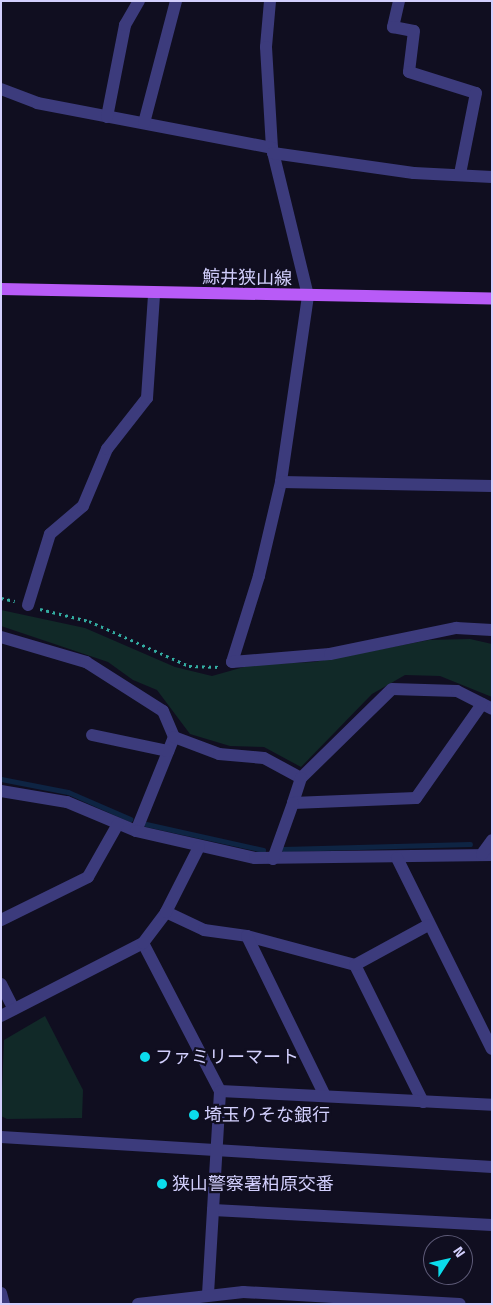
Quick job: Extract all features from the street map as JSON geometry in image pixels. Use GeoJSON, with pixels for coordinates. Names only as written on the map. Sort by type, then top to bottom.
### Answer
{"type":"FeatureCollection","features":[{"type":"Feature","properties":{"kind":"main road","name":"鯨井狭山線"},"geometry":{"type":"LineString","coordinates":[[1,289],[154,294],[492,298]]}},
{"type":"Feature","properties":{"kind":"street"},"geometry":{"type":"LineString","coordinates":[[107,117],[125,26],[139,1]]}},
{"type":"Feature","properties":{"kind":"street"},"geometry":{"type":"LineString","coordinates":[[144,123],[176,1]]}},
{"type":"Feature","properties":{"kind":"street"},"geometry":{"type":"LineString","coordinates":[[270,1],[267,83],[273,151],[308,296],[281,482],[259,576],[232,662],[330,654],[456,628],[492,630]]}},
{"type":"Feature","properties":{"kind":"street"},"geometry":{"type":"LineString","coordinates":[[399,1],[393,28],[414,31],[409,72],[476,93],[460,174]]}},
{"type":"Feature","properties":{"kind":"street"},"geometry":{"type":"LineString","coordinates":[[1,89],[37,103],[144,123],[273,151],[414,173],[492,177]]}},
{"type":"Feature","properties":{"kind":"street"},"geometry":{"type":"LineString","coordinates":[[28,605],[50,534],[84,506],[107,449],[147,398],[154,294]]}},
{"type":"Feature","properties":{"kind":"street"},"geometry":{"type":"LineString","coordinates":[[281,482],[492,486]]}},
{"type":"Feature","properties":{"kind":"street"},"geometry":{"type":"LineString","coordinates":[[1,637],[93,666],[163,711],[174,737],[136,831]]}},
{"type":"Feature","properties":{"kind":"street"},"geometry":{"type":"LineString","coordinates":[[273,859],[301,778],[392,689],[457,691],[487,706],[416,798],[293,803]]}},
{"type":"Feature","properties":{"kind":"street"},"geometry":{"type":"LineString","coordinates":[[92,735],[168,751]]}},
{"type":"Feature","properties":{"kind":"street"},"geometry":{"type":"LineString","coordinates":[[174,737],[219,754],[264,758],[301,778]]}},
{"type":"Feature","properties":{"kind":"street"},"geometry":{"type":"LineString","coordinates":[[1,791],[67,802],[136,831],[199,847],[273,859],[488,857],[492,840]]}},
{"type":"Feature","properties":{"kind":"street"},"geometry":{"type":"LineString","coordinates":[[1,920],[88,877],[118,824]]}},
{"type":"Feature","properties":{"kind":"street"},"geometry":{"type":"LineString","coordinates":[[1,1016],[143,943],[166,912],[199,847]]}},
{"type":"Feature","properties":{"kind":"street"},"geometry":{"type":"LineString","coordinates":[[397,858],[428,925],[492,1049]]}},
{"type":"Feature","properties":{"kind":"street"},"geometry":{"type":"LineString","coordinates":[[166,912],[204,930],[247,936],[355,965],[428,925]]}},
{"type":"Feature","properties":{"kind":"street"},"geometry":{"type":"LineString","coordinates":[[247,936],[325,1096]]}},
{"type":"Feature","properties":{"kind":"street"},"geometry":{"type":"LineString","coordinates":[[143,943],[220,1092],[214,1149],[213,1210],[208,1294]]}},
{"type":"Feature","properties":{"kind":"street"},"geometry":{"type":"LineString","coordinates":[[355,965],[423,1102]]}},
{"type":"Feature","properties":{"kind":"street"},"geometry":{"type":"LineString","coordinates":[[1,984],[14,1008]]}},
{"type":"Feature","properties":{"kind":"street"},"geometry":{"type":"LineString","coordinates":[[220,1092],[492,1105]]}},
{"type":"Feature","properties":{"kind":"street"},"geometry":{"type":"LineString","coordinates":[[1,1137],[492,1167]]}},
{"type":"Feature","properties":{"kind":"street"},"geometry":{"type":"LineString","coordinates":[[213,1210],[492,1225]]}},
{"type":"Feature","properties":{"kind":"street"},"geometry":{"type":"LineString","coordinates":[[1,1293],[4,1304]]}},
{"type":"Feature","properties":{"kind":"street"},"geometry":{"type":"LineString","coordinates":[[138,1304],[208,1294],[280,1293],[460,1304]]}},
{"type":"Feature","properties":{"kind":"path"},"geometry":{"type":"LineString","coordinates":[[1,598],[89,621],[189,666],[213,669],[232,662]]}},
{"type":"Feature","properties":{"kind":"green space"},"geometry":{"type":"Polygon","coordinates":[[[1,610],[85,628],[175,667],[212,676],[251,665],[314,662],[429,640],[470,639],[492,644],[492,697],[440,676],[405,675],[372,694],[301,767],[264,747],[230,746],[190,734],[157,690],[133,680],[108,662],[1,626],[1,610]]]}},
{"type":"Feature","properties":{"kind":"green space"},"geometry":{"type":"Polygon","coordinates":[[[45,1016],[83,1090],[82,1118],[7,1119],[1,1116],[4,1040],[45,1016]]]}},
{"type":"Feature","properties":{"kind":"waterway"},"geometry":{"type":"LineString","coordinates":[[1,779],[68,792],[130,819]]}},
{"type":"Feature","properties":{"kind":"waterway"},"geometry":{"type":"LineString","coordinates":[[146,824],[263,850]]}},
{"type":"Feature","properties":{"kind":"waterway"},"geometry":{"type":"LineString","coordinates":[[283,849],[470,844]]}},
{"type":"Feature","properties":{"kind":"place","name":"ファミリーマート"},"geometry":{"type":"Point","coordinates":[145,1057]}},
{"type":"Feature","properties":{"kind":"place","name":"埼玉りそな銀行"},"geometry":{"type":"Point","coordinates":[194,1115]}},
{"type":"Feature","properties":{"kind":"place","name":"狭山警察署柏原交番"},"geometry":{"type":"Point","coordinates":[162,1184]}}]}
